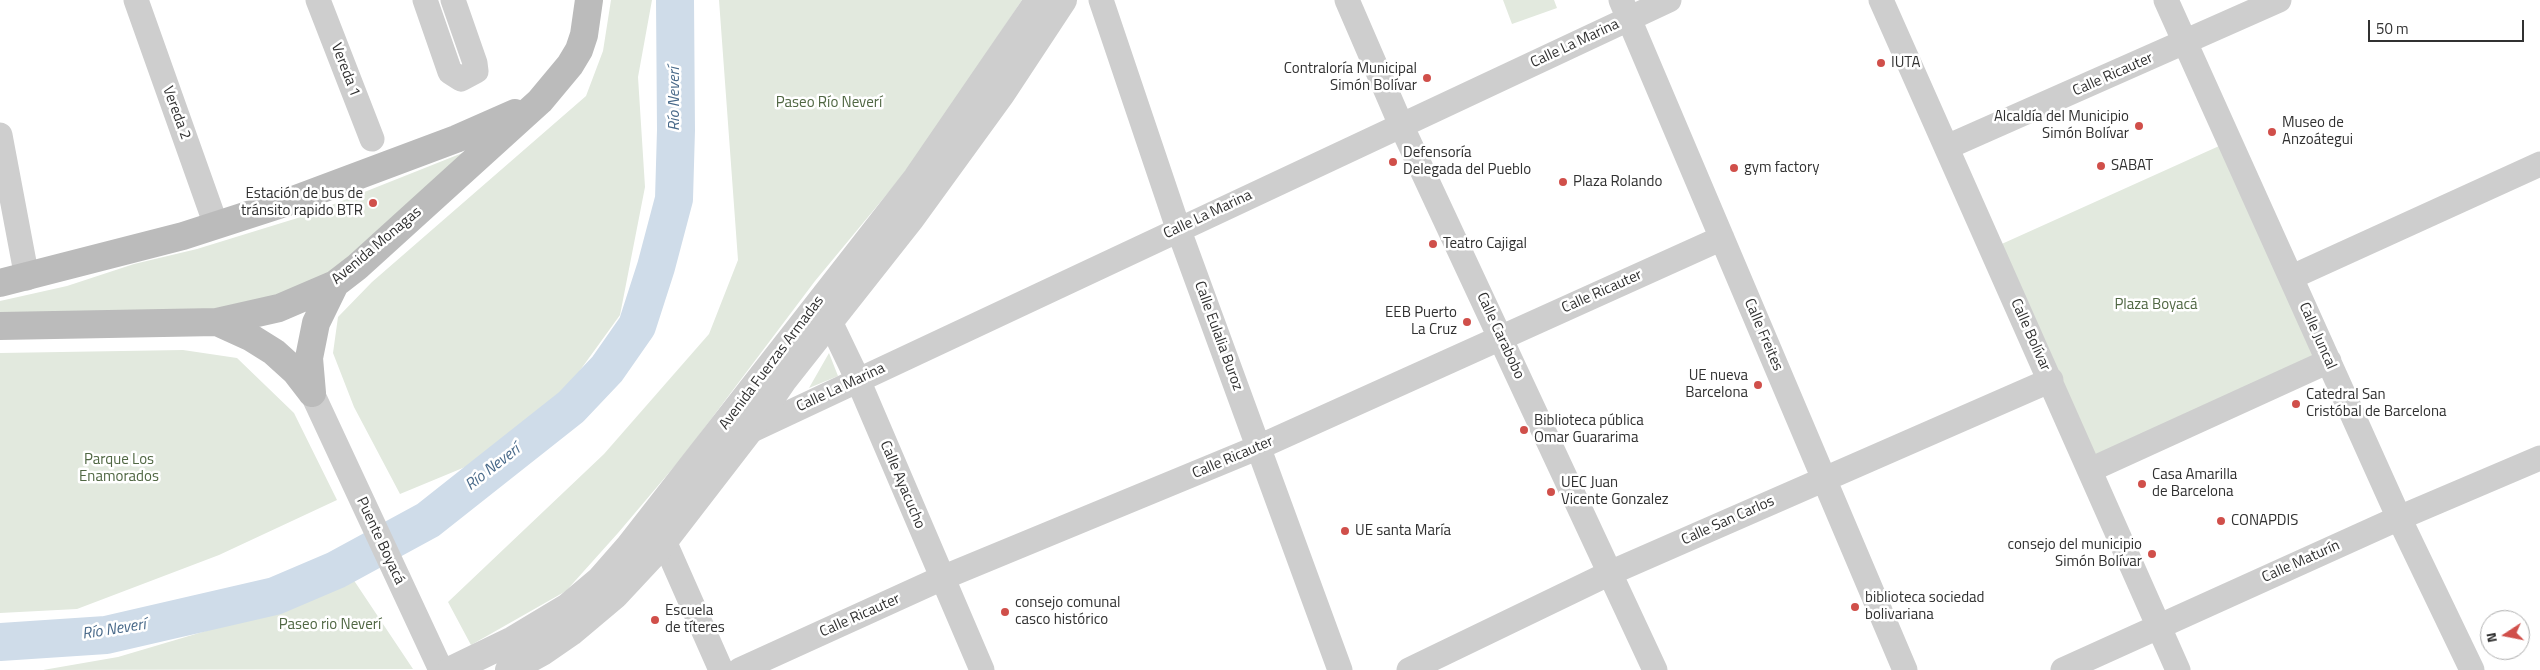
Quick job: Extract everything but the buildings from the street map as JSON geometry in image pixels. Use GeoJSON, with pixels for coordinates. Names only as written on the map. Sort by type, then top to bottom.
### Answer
{"type":"FeatureCollection","features":[{"type":"Feature","properties":{"kind":"main road","name":"Avenida Monagas"},"geometry":{"type":"LineString","coordinates":[[0,326],[217,322],[279,308],[336,284],[540,101],[570,65],[579,50],[584,35],[589,0]]}},
{"type":"Feature","properties":{"kind":"main road","name":"Avenida Monagas"},"geometry":{"type":"LineString","coordinates":[[0,283],[26,278],[216,225],[286,203],[456,140],[540,101]]}},
{"type":"Feature","properties":{"kind":"main road"},"geometry":{"type":"LineString","coordinates":[[312,394],[309,358],[316,323],[336,284]]}},
{"type":"Feature","properties":{"kind":"main road"},"geometry":{"type":"LineString","coordinates":[[217,322],[250,337],[274,352],[295,371],[312,394]]}},
{"type":"Feature","properties":{"kind":"street","name":"Vereda 2"},"geometry":{"type":"LineString","coordinates":[[136,0],[216,225]]}},
{"type":"Feature","properties":{"kind":"street","name":"Vereda 1"},"geometry":{"type":"LineString","coordinates":[[318,0],[372,139]]}},
{"type":"Feature","properties":{"kind":"street"},"geometry":{"type":"LineString","coordinates":[[425,0],[450,72],[461,79],[476,71],[476,63],[452,0]]}},
{"type":"Feature","properties":{"kind":"street","name":"Avenida Fuerzas Armadas"},"geometry":{"type":"LineString","coordinates":[[509,670],[542,652],[571,632],[615,595],[657,531],[824,311],[1040,0]]}},
{"type":"Feature","properties":{"kind":"street","name":"Avenida Fuerzas Armadas"},"geometry":{"type":"LineString","coordinates":[[451,670],[513,640],[568,607],[657,531],[748,432],[824,311],[911,218],[990,110],[1063,0]]}},
{"type":"Feature","properties":{"kind":"street","name":"Calle Eulalia Buroz"},"geometry":{"type":"LineString","coordinates":[[1101,0],[1178,228],[1340,670]]}},
{"type":"Feature","properties":{"kind":"street","name":"Calle Carabobo"},"geometry":{"type":"LineString","coordinates":[[1347,0],[1401,125],[1656,670]]}},
{"type":"Feature","properties":{"kind":"street","name":"Calle La Marina"},"geometry":{"type":"LineString","coordinates":[[748,432],[1178,228],[1401,125],[1624,9],[1669,0]]}},
{"type":"Feature","properties":{"kind":"street","name":"Calle Bolívar"},"geometry":{"type":"LineString","coordinates":[[1881,0],[2178,670]]}},
{"type":"Feature","properties":{"kind":"street","name":"Calle Juncal"},"geometry":{"type":"LineString","coordinates":[[2166,0],[2399,518],[2472,670]]}},
{"type":"Feature","properties":{"kind":"street","name":"Calle Ricauter"},"geometry":{"type":"LineString","coordinates":[[1947,147],[2186,43],[2278,0]]}},
{"type":"Feature","properties":{"kind":"street","name":"Calle Freites"},"geometry":{"type":"LineString","coordinates":[[1624,9],[1905,670]]}},
{"type":"Feature","properties":{"kind":"street"},"geometry":{"type":"LineString","coordinates":[[0,135],[26,278]]}},
{"type":"Feature","properties":{"kind":"street"},"geometry":{"type":"LineString","coordinates":[[2292,277],[2540,164]]}},
{"type":"Feature","properties":{"kind":"street","name":"Calle Ricauter"},"geometry":{"type":"LineString","coordinates":[[740,670],[942,578],[1259,448],[1722,238]]}},
{"type":"Feature","properties":{"kind":"street","name":"Calle Ayacucho"},"geometry":{"type":"LineString","coordinates":[[824,311],[858,380],[982,670]]}},
{"type":"Feature","properties":{"kind":"street"},"geometry":{"type":"LineString","coordinates":[[2090,470],[2329,361]]}},
{"type":"Feature","properties":{"kind":"street","name":"Calle San Carlos"},"geometry":{"type":"LineString","coordinates":[[1408,670],[1610,573],[2050,380]]}},
{"type":"Feature","properties":{"kind":"street","name":"Puente Boyacá"},"geometry":{"type":"LineString","coordinates":[[312,394],[441,670]]}},
{"type":"Feature","properties":{"kind":"street","name":"Calle Maturín"},"geometry":{"type":"LineString","coordinates":[[2063,670],[2399,518],[2540,458]]}},
{"type":"Feature","properties":{"kind":"street"},"geometry":{"type":"LineString","coordinates":[[657,531],[721,670]]}},
{"type":"Feature","properties":{"kind":"green space"},"geometry":{"type":"Polygon","coordinates":[[[611,0],[652,0],[638,77],[645,187],[620,315],[568,387],[470,465],[400,494],[354,407],[333,353],[338,317],[372,282],[586,96],[603,51],[611,0]]]}},
{"type":"Feature","properties":{"kind":"green space","name":"Paseo Río Neverí"},"geometry":{"type":"Polygon","coordinates":[[[719,0],[1022,0],[916,159],[815,281],[684,455],[618,533],[566,591],[471,645],[448,602],[604,454],[709,334],[738,260],[719,0]]]}},
{"type":"Feature","properties":{"kind":"green space"},"geometry":{"type":"Polygon","coordinates":[[[1503,0],[1554,0],[1557,8],[1512,24],[1503,0]]]}},
{"type":"Feature","properties":{"kind":"green space","name":"Plaza Boyacá"},"geometry":{"type":"Polygon","coordinates":[[[2228,142],[2325,358],[2091,463],[1995,247],[2228,142]]]}},
{"type":"Feature","properties":{"kind":"green space"},"geometry":{"type":"Polygon","coordinates":[[[470,150],[324,278],[280,297],[220,311],[0,317],[0,301],[67,286],[134,264],[197,249],[304,216],[470,150]]]}},
{"type":"Feature","properties":{"kind":"green space","name":"Parque Los Enamorados"},"geometry":{"type":"Polygon","coordinates":[[[183,350],[237,358],[294,413],[337,500],[219,555],[77,609],[0,613],[0,353],[183,350]]]}},
{"type":"Feature","properties":{"kind":"green space"},"geometry":{"type":"Polygon","coordinates":[[[829,353],[838,376],[809,388],[829,353]]]}},
{"type":"Feature","properties":{"kind":"green space","name":"Paseo rio Neverí"},"geometry":{"type":"Polygon","coordinates":[[[345,567],[413,669],[43,670],[118,657],[243,620],[345,567]]]}},
{"type":"Feature","properties":{"kind":"waterway","name":"Río Neverí"},"geometry":{"type":"LineString","coordinates":[[0,642],[106,635],[275,596],[336,570],[428,520],[571,407],[607,369],[637,326],[656,267],[674,199],[676,130],[675,0]]}},
{"type":"Feature","properties":{"kind":"place","name":"IUTA"},"geometry":{"type":"Point","coordinates":[1881,63]}},
{"type":"Feature","properties":{"kind":"place","name":"Contraloría Municipal Simón Bolívar"},"geometry":{"type":"Point","coordinates":[1427,78]}},
{"type":"Feature","properties":{"kind":"place","name":"Alcaldía del Municipio Simón Bolívar"},"geometry":{"type":"Point","coordinates":[2139,126]}},
{"type":"Feature","properties":{"kind":"place","name":"Museo de Anzoátegui"},"geometry":{"type":"Point","coordinates":[2272,132]}},
{"type":"Feature","properties":{"kind":"place","name":"Defensoría Delegada del Pueblo"},"geometry":{"type":"Point","coordinates":[1393,162]}},
{"type":"Feature","properties":{"kind":"place","name":"SABAT"},"geometry":{"type":"Point","coordinates":[2101,166]}},
{"type":"Feature","properties":{"kind":"place","name":"gym factory"},"geometry":{"type":"Point","coordinates":[1734,168]}},
{"type":"Feature","properties":{"kind":"place","name":"Plaza Rolando"},"geometry":{"type":"Point","coordinates":[1563,182]}},
{"type":"Feature","properties":{"kind":"place","name":"Estación de bus de tránsito rapido BTR"},"geometry":{"type":"Point","coordinates":[373,203]}},
{"type":"Feature","properties":{"kind":"place","name":"Teatro Cajigal"},"geometry":{"type":"Point","coordinates":[1433,244]}},
{"type":"Feature","properties":{"kind":"place","name":"EEB Puerto La Cruz"},"geometry":{"type":"Point","coordinates":[1467,322]}},
{"type":"Feature","properties":{"kind":"place","name":"UE nueva Barcelona"},"geometry":{"type":"Point","coordinates":[1758,385]}},
{"type":"Feature","properties":{"kind":"place","name":"Catedral San Cristóbal de Barcelona"},"geometry":{"type":"Point","coordinates":[2296,404]}},
{"type":"Feature","properties":{"kind":"place","name":"Biblioteca pública Omar Guararima"},"geometry":{"type":"Point","coordinates":[1524,430]}},
{"type":"Feature","properties":{"kind":"place","name":"Casa Amarilla de Barcelona"},"geometry":{"type":"Point","coordinates":[2142,484]}},
{"type":"Feature","properties":{"kind":"place","name":"UEC Juan Vicente Gonzalez"},"geometry":{"type":"Point","coordinates":[1551,492]}},
{"type":"Feature","properties":{"kind":"place","name":"CONAPDIS"},"geometry":{"type":"Point","coordinates":[2221,521]}},
{"type":"Feature","properties":{"kind":"place","name":"UE santa María"},"geometry":{"type":"Point","coordinates":[1345,531]}},
{"type":"Feature","properties":{"kind":"place","name":"consejo del municipio Simón Bolívar"},"geometry":{"type":"Point","coordinates":[2152,554]}},
{"type":"Feature","properties":{"kind":"place","name":"biblioteca sociedad bolivariana"},"geometry":{"type":"Point","coordinates":[1855,607]}},
{"type":"Feature","properties":{"kind":"place","name":"consejo comunal casco histórico"},"geometry":{"type":"Point","coordinates":[1005,612]}},
{"type":"Feature","properties":{"kind":"place","name":"Escuela de títeres"},"geometry":{"type":"Point","coordinates":[655,620]}}]}
